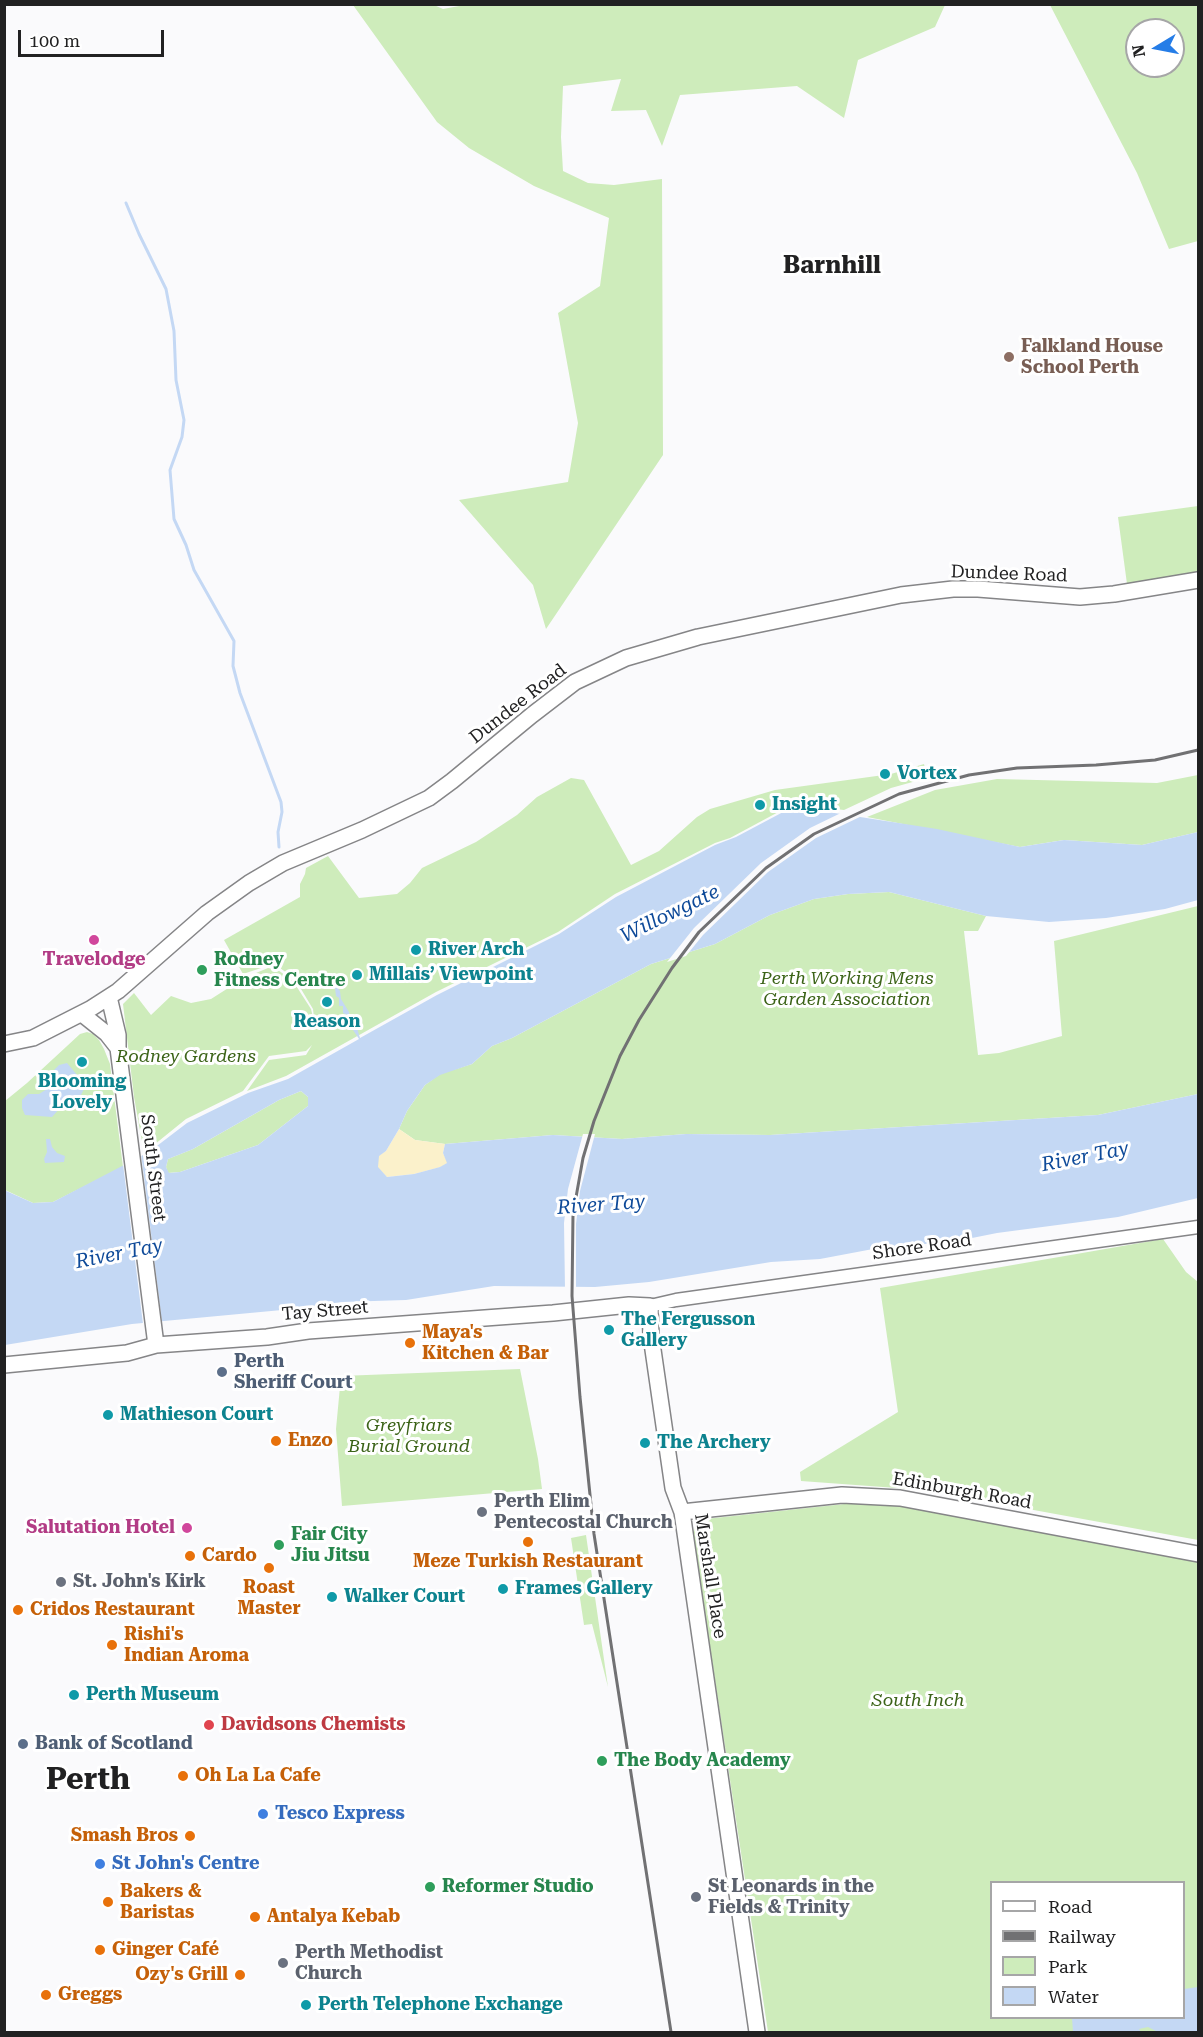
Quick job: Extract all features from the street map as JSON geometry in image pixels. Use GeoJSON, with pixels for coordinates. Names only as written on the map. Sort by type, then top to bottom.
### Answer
{"type":"FeatureCollection","features":[{"type":"Feature","properties":{"kind":"main road","name":"Dundee Road"},"geometry":{"type":"LineString","coordinates":[[4,1044],[33,1038],[82,1014],[109,997],[207,913],[249,883],[282,863],[362,830],[429,798],[575,682],[626,658],[698,637],[902,595],[953,589],[978,589],[1080,597],[1114,594],[1198,580]]}},
{"type":"Feature","properties":{"kind":"main road","name":"South Street"},"geometry":{"type":"LineString","coordinates":[[109,997],[117,1029],[156,1345]]}},
{"type":"Feature","properties":{"kind":"main road"},"geometry":{"type":"LineString","coordinates":[[82,1014],[107,1034],[118,1048]]}},
{"type":"Feature","properties":{"kind":"main road","name":"Tay Street"},"geometry":{"type":"LineString","coordinates":[[4,1365],[127,1353],[156,1345],[267,1337],[308,1331],[553,1313],[628,1305],[650,1306]]}},
{"type":"Feature","properties":{"kind":"main road","name":"Marshall Place"},"geometry":{"type":"LineString","coordinates":[[650,1306],[651,1336],[673,1488],[682,1512],[757,2032]]}},
{"type":"Feature","properties":{"kind":"main road","name":"Edinburgh Road"},"geometry":{"type":"LineString","coordinates":[[682,1512],[842,1495],[900,1498],[1198,1554]]}},
{"type":"Feature","properties":{"kind":"street","name":"Shore Road"},"geometry":{"type":"LineString","coordinates":[[650,1306],[676,1300],[1198,1227]]}},
{"type":"Feature","properties":{"kind":"green space"},"geometry":{"type":"Polygon","coordinates":[[[470,4],[945,5],[935,27],[858,60],[844,118],[797,86],[680,95],[662,146],[646,110],[611,111],[621,79],[563,86],[561,137],[563,171],[588,183],[614,185],[662,179],[663,455],[546,629],[533,585],[459,500],[568,482],[578,423],[558,313],[600,286],[609,218],[534,186],[469,148],[437,122],[353,5],[434,5],[443,9],[470,4]]]}},
{"type":"Feature","properties":{"kind":"green space"},"geometry":{"type":"Polygon","coordinates":[[[1050,5],[1198,5],[1198,241],[1169,249],[1137,173],[1050,5]]]}},
{"type":"Feature","properties":{"kind":"green space"},"geometry":{"type":"Polygon","coordinates":[[[1198,506],[1198,572],[1127,584],[1118,517],[1198,506]]]}},
{"type":"Feature","properties":{"kind":"green space","name":"Rodney Gardens"},"geometry":{"type":"Polygon","coordinates":[[[924,764],[927,778],[891,788],[844,810],[810,806],[784,809],[615,894],[558,932],[436,992],[286,1076],[247,1091],[269,1060],[306,1055],[312,1045],[306,1051],[269,1056],[243,1091],[186,1119],[144,1153],[134,1097],[123,1004],[134,993],[151,1015],[171,996],[191,1003],[211,999],[244,978],[268,968],[278,970],[293,981],[311,1009],[315,1026],[313,1009],[295,979],[280,968],[270,965],[243,974],[224,940],[300,897],[300,884],[306,868],[328,856],[359,898],[397,894],[422,868],[476,842],[517,815],[537,797],[571,778],[584,780],[631,865],[659,851],[697,817],[710,809],[775,790],[891,774],[924,764]]]}},
{"type":"Feature","properties":{"kind":"green space"},"geometry":{"type":"Polygon","coordinates":[[[1198,775],[1198,832],[1142,845],[1064,840],[1020,847],[867,817],[935,790],[997,779],[1157,783],[1198,775]]]}},
{"type":"Feature","properties":{"kind":"green space","name":"Perth Working Mens Garden Association"},"geometry":{"type":"Polygon","coordinates":[[[889,892],[986,916],[978,931],[964,931],[978,1055],[999,1053],[1062,1036],[1054,941],[1198,906],[1198,1094],[1098,1115],[770,1135],[686,1134],[622,1139],[553,1135],[445,1144],[415,1140],[399,1129],[407,1111],[425,1085],[440,1074],[472,1064],[492,1046],[512,1038],[651,964],[715,944],[770,915],[814,899],[848,894],[889,892]]]}},
{"type":"Feature","properties":{"kind":"green space"},"geometry":{"type":"Polygon","coordinates":[[[87,1032],[99,1040],[110,1064],[123,1167],[53,1202],[33,1203],[5,1190],[5,1101],[80,1034],[87,1032]]]}},
{"type":"Feature","properties":{"kind":"green space"},"geometry":{"type":"Polygon","coordinates":[[[301,1091],[308,1097],[308,1106],[258,1145],[180,1172],[168,1173],[166,1167],[168,1159],[193,1149],[279,1100],[301,1091]]]}},
{"type":"Feature","properties":{"kind":"green space"},"geometry":{"type":"Polygon","coordinates":[[[1163,1239],[1186,1272],[1198,1282],[1198,1540],[924,1490],[801,1481],[800,1472],[898,1412],[880,1288],[1163,1239]]]}},
{"type":"Feature","properties":{"kind":"green space","name":"Greyfriars Burial Ground"},"geometry":{"type":"Polygon","coordinates":[[[520,1369],[542,1489],[342,1506],[336,1429],[341,1376],[520,1369]]]}},
{"type":"Feature","properties":{"kind":"green space","name":"South Inch"},"geometry":{"type":"Polygon","coordinates":[[[900,1498],[1198,1558],[1198,2032],[768,2032],[693,1534],[696,1520],[900,1498]]]}},
{"type":"Feature","properties":{"kind":"green space"},"geometry":{"type":"Polygon","coordinates":[[[586,1535],[608,1687],[592,1624],[584,1625],[571,1538],[586,1535]]]}},
{"type":"Feature","properties":{"kind":"sand"},"geometry":{"type":"Polygon","coordinates":[[[399,1129],[415,1140],[445,1144],[443,1153],[448,1163],[414,1174],[387,1177],[378,1168],[378,1156],[386,1151],[399,1129]]]}},
{"type":"Feature","properties":{"kind":"water"},"geometry":{"type":"Polygon","coordinates":[[[809,809],[937,829],[1020,847],[1064,840],[1142,845],[1198,832],[1198,900],[1165,909],[1106,918],[1049,922],[986,916],[889,892],[848,894],[814,899],[770,915],[715,944],[651,964],[512,1038],[492,1046],[472,1064],[440,1075],[425,1085],[407,1111],[386,1151],[379,1156],[378,1167],[387,1177],[414,1174],[440,1167],[447,1163],[443,1153],[445,1144],[553,1135],[622,1139],[686,1134],[770,1135],[1098,1115],[1198,1094],[1198,1198],[1118,1217],[997,1233],[957,1241],[873,1249],[820,1259],[771,1262],[649,1282],[595,1287],[494,1286],[406,1300],[342,1302],[132,1324],[5,1345],[4,1190],[33,1203],[53,1202],[149,1152],[187,1123],[248,1093],[288,1079],[359,1039],[347,1015],[343,1013],[343,1006],[339,1006],[339,998],[330,982],[333,981],[340,991],[341,999],[360,1038],[437,995],[559,934],[616,897],[785,811],[809,809]],[[301,1091],[279,1100],[193,1149],[168,1159],[166,1167],[169,1173],[180,1172],[258,1145],[308,1106],[308,1097],[301,1091]]]}},
{"type":"Feature","properties":{"kind":"water"},"geometry":{"type":"Polygon","coordinates":[[[67,1063],[83,1082],[84,1089],[80,1097],[62,1106],[52,1117],[25,1115],[22,1100],[28,1094],[39,1094],[47,1089],[53,1071],[59,1065],[67,1063]]]}},
{"type":"Feature","properties":{"kind":"water"},"geometry":{"type":"Polygon","coordinates":[[[46,1139],[50,1139],[57,1153],[65,1156],[64,1162],[45,1163],[46,1139]]]}},
{"type":"Feature","properties":{"kind":"water"},"geometry":{"type":"Polygon","coordinates":[[[1198,1987],[1198,2032],[1158,2032],[1148,2027],[1139,2029],[1141,2032],[1073,2032],[1072,2019],[1185,2019],[1185,1989],[1198,1987]]]}},
{"type":"Feature","properties":{"kind":"pier"},"geometry":{"type":"Polygon","coordinates":[[[845,811],[866,814],[816,838],[768,872],[703,935],[686,956],[667,962],[694,928],[761,863],[810,828],[845,811]]]}},
{"type":"Feature","properties":{"kind":"pier"},"geometry":{"type":"Polygon","coordinates":[[[583,1134],[595,1134],[580,1191],[576,1224],[576,1290],[565,1289],[564,1223],[568,1189],[583,1134]]]}},
{"type":"Feature","properties":{"kind":"pier"},"geometry":{"type":"Polygon","coordinates":[[[141,1153],[162,1322],[143,1324],[123,1164],[141,1153]]]}},
{"type":"Feature","properties":{"kind":"waterway"},"geometry":{"type":"LineString","coordinates":[[126,203],[166,289],[174,331],[176,380],[184,420],[182,437],[170,470],[174,519],[194,570],[234,641],[233,666],[240,693],[281,802],[279,847]]}},
{"type":"Feature","properties":{"kind":"railway"},"geometry":{"type":"LineString","coordinates":[[671,2032],[594,1534],[572,1296],[573,1214],[583,1158],[594,1121],[620,1056],[639,1020],[672,968],[699,932],[766,868],[814,834],[899,794],[969,775],[1017,768],[1155,760],[1198,750]]}},
{"type":"Feature","properties":{"kind":"place","name":"Falkland House School Perth"},"geometry":{"type":"Point","coordinates":[1009,357]}},
{"type":"Feature","properties":{"kind":"place","name":"Vortex"},"geometry":{"type":"Point","coordinates":[885,774]}},
{"type":"Feature","properties":{"kind":"place","name":"Insight"},"geometry":{"type":"Point","coordinates":[760,805]}},
{"type":"Feature","properties":{"kind":"place","name":"Travelodge"},"geometry":{"type":"Point","coordinates":[94,940]}},
{"type":"Feature","properties":{"kind":"place","name":"River Arch"},"geometry":{"type":"Point","coordinates":[416,950]}},
{"type":"Feature","properties":{"kind":"place","name":"Rodney Fitness Centre"},"geometry":{"type":"Point","coordinates":[202,970]}},
{"type":"Feature","properties":{"kind":"place","name":"Millais’ Viewpoint"},"geometry":{"type":"Point","coordinates":[357,975]}},
{"type":"Feature","properties":{"kind":"place","name":"Reason"},"geometry":{"type":"Point","coordinates":[327,1002]}},
{"type":"Feature","properties":{"kind":"place","name":"Blooming Lovely"},"geometry":{"type":"Point","coordinates":[82,1062]}},
{"type":"Feature","properties":{"kind":"place","name":"The Fergusson Gallery"},"geometry":{"type":"Point","coordinates":[609,1330]}},
{"type":"Feature","properties":{"kind":"place","name":"Maya's Kitchen & Bar"},"geometry":{"type":"Point","coordinates":[410,1343]}},
{"type":"Feature","properties":{"kind":"place","name":"Perth Sheriff Court"},"geometry":{"type":"Point","coordinates":[222,1372]}},
{"type":"Feature","properties":{"kind":"place","name":"Mathieson Court"},"geometry":{"type":"Point","coordinates":[108,1415]}},
{"type":"Feature","properties":{"kind":"place","name":"Enzo"},"geometry":{"type":"Point","coordinates":[276,1441]}},
{"type":"Feature","properties":{"kind":"place","name":"The Archery"},"geometry":{"type":"Point","coordinates":[645,1443]}},
{"type":"Feature","properties":{"kind":"place","name":"Perth Elim Pentecostal Church"},"geometry":{"type":"Point","coordinates":[482,1512]}},
{"type":"Feature","properties":{"kind":"place","name":"Salutation Hotel"},"geometry":{"type":"Point","coordinates":[187,1528]}},
{"type":"Feature","properties":{"kind":"place","name":"Meze Turkish Restaurant"},"geometry":{"type":"Point","coordinates":[528,1542]}},
{"type":"Feature","properties":{"kind":"place","name":"Fair City Jiu Jitsu"},"geometry":{"type":"Point","coordinates":[279,1545]}},
{"type":"Feature","properties":{"kind":"place","name":"Cardo"},"geometry":{"type":"Point","coordinates":[190,1556]}},
{"type":"Feature","properties":{"kind":"place","name":"Roast Master"},"geometry":{"type":"Point","coordinates":[269,1568]}},
{"type":"Feature","properties":{"kind":"place","name":"St. John's Kirk"},"geometry":{"type":"Point","coordinates":[61,1582]}},
{"type":"Feature","properties":{"kind":"place","name":"Frames Gallery"},"geometry":{"type":"Point","coordinates":[503,1589]}},
{"type":"Feature","properties":{"kind":"place","name":"Walker Court"},"geometry":{"type":"Point","coordinates":[332,1597]}},
{"type":"Feature","properties":{"kind":"place","name":"Cridos Restaurant"},"geometry":{"type":"Point","coordinates":[18,1610]}},
{"type":"Feature","properties":{"kind":"place","name":"Rishi's Indian Aroma"},"geometry":{"type":"Point","coordinates":[112,1645]}},
{"type":"Feature","properties":{"kind":"place","name":"Perth Museum"},"geometry":{"type":"Point","coordinates":[74,1695]}},
{"type":"Feature","properties":{"kind":"place","name":"Davidsons Chemists"},"geometry":{"type":"Point","coordinates":[209,1725]}},
{"type":"Feature","properties":{"kind":"place","name":"Bank of Scotland"},"geometry":{"type":"Point","coordinates":[23,1744]}},
{"type":"Feature","properties":{"kind":"place","name":"The Body Academy"},"geometry":{"type":"Point","coordinates":[602,1761]}},
{"type":"Feature","properties":{"kind":"place","name":"Oh La La Cafe"},"geometry":{"type":"Point","coordinates":[183,1776]}},
{"type":"Feature","properties":{"kind":"place","name":"Tesco Express"},"geometry":{"type":"Point","coordinates":[263,1814]}},
{"type":"Feature","properties":{"kind":"place","name":"Smash Bros"},"geometry":{"type":"Point","coordinates":[190,1836]}},
{"type":"Feature","properties":{"kind":"place","name":"St John's Centre"},"geometry":{"type":"Point","coordinates":[100,1864]}},
{"type":"Feature","properties":{"kind":"place","name":"Reformer Studio"},"geometry":{"type":"Point","coordinates":[430,1887]}},
{"type":"Feature","properties":{"kind":"place","name":"St Leonards in the Fields & Trinity"},"geometry":{"type":"Point","coordinates":[696,1897]}},
{"type":"Feature","properties":{"kind":"place","name":"Bakers & Baristas"},"geometry":{"type":"Point","coordinates":[108,1902]}},
{"type":"Feature","properties":{"kind":"place","name":"Antalya Kebab"},"geometry":{"type":"Point","coordinates":[255,1917]}},
{"type":"Feature","properties":{"kind":"place","name":"Ginger Café"},"geometry":{"type":"Point","coordinates":[100,1950]}},
{"type":"Feature","properties":{"kind":"place","name":"Perth Methodist Church"},"geometry":{"type":"Point","coordinates":[283,1963]}},
{"type":"Feature","properties":{"kind":"place","name":"Ozy's Grill"},"geometry":{"type":"Point","coordinates":[240,1975]}},
{"type":"Feature","properties":{"kind":"place","name":"Greggs"},"geometry":{"type":"Point","coordinates":[46,1995]}},
{"type":"Feature","properties":{"kind":"place","name":"Perth Telephone Exchange"},"geometry":{"type":"Point","coordinates":[306,2005]}},
{"type":"Feature","properties":{"kind":"district","name":"Barnhill"},"geometry":{"type":"Point","coordinates":[832,266]}},
{"type":"Feature","properties":{"kind":"district","name":"Perth"},"geometry":{"type":"Point","coordinates":[88,1780]}},
{"type":"Feature","properties":{"kind":"water label","name":"Willowgate"},"geometry":{"type":"Point","coordinates":[670,914]}},
{"type":"Feature","properties":{"kind":"water label","name":"River Tay"},"geometry":{"type":"Point","coordinates":[1085,1157]}},
{"type":"Feature","properties":{"kind":"water label","name":"River Tay"},"geometry":{"type":"Point","coordinates":[601,1205]}},
{"type":"Feature","properties":{"kind":"water label","name":"River Tay"},"geometry":{"type":"Point","coordinates":[119,1254]}}]}
